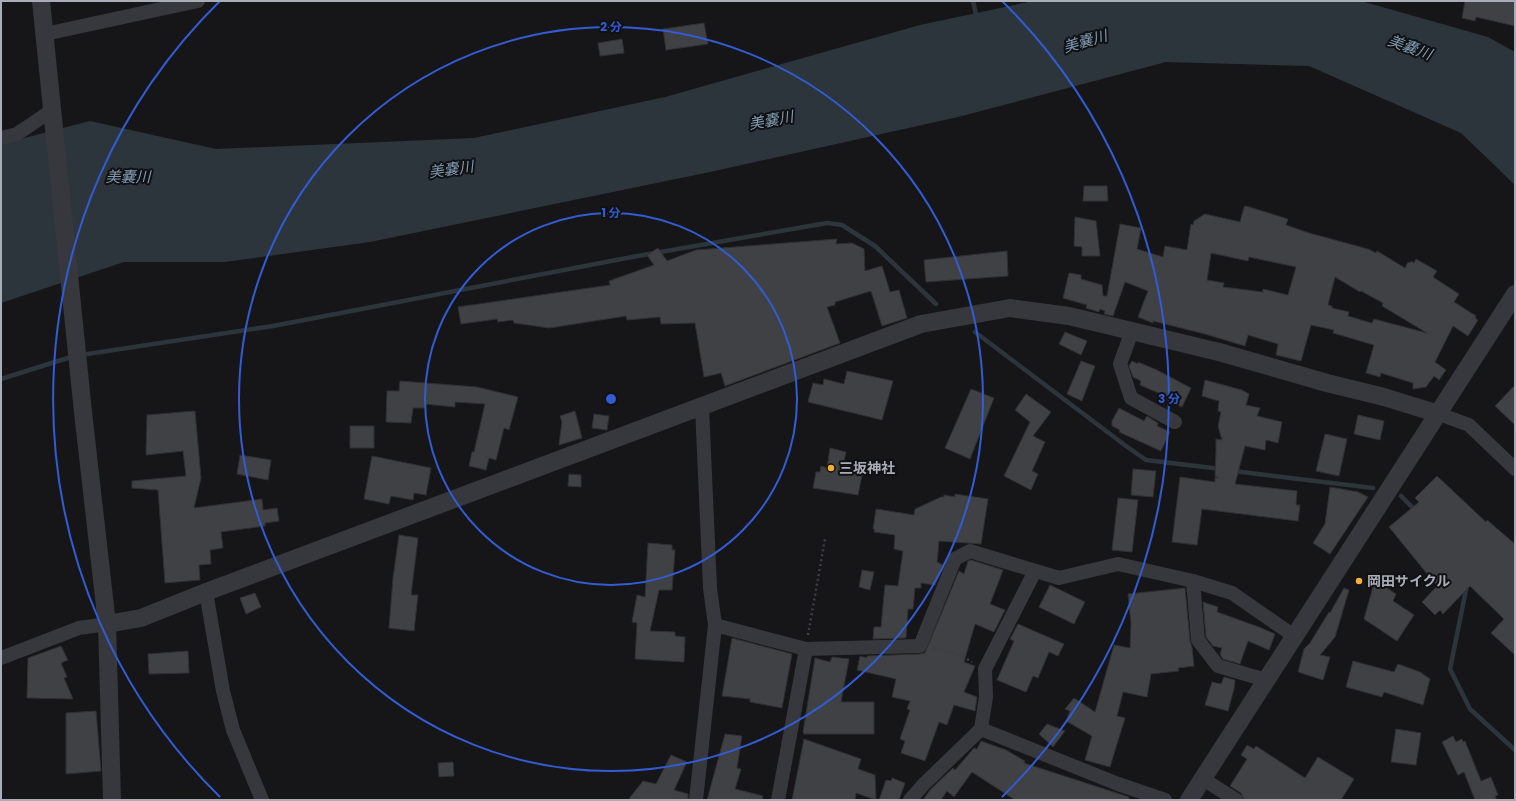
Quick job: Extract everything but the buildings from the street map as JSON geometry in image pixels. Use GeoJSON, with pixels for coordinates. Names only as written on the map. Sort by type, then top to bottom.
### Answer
{"type":"FeatureCollection","features":[{"type":"Feature","properties":{"kind":"street"},"geometry":{"type":"LineString","coordinates":[[41,1],[51,111],[107,624],[112,800]]}},
{"type":"Feature","properties":{"kind":"street"},"geometry":{"type":"LineString","coordinates":[[45,34],[198,1]]}},
{"type":"Feature","properties":{"kind":"street"},"geometry":{"type":"LineString","coordinates":[[1,138],[17,134],[51,111]]}},
{"type":"Feature","properties":{"kind":"street"},"geometry":{"type":"LineString","coordinates":[[1189,800],[1512,298]]}},
{"type":"Feature","properties":{"kind":"street"},"geometry":{"type":"LineString","coordinates":[[1,658],[79,628],[141,618],[206,592],[921,324],[1010,308],[1069,316],[1219,352],[1327,383],[1384,397],[1438,414],[1469,425],[1515,469]]}},
{"type":"Feature","properties":{"kind":"street"},"geometry":{"type":"LineString","coordinates":[[1132,331],[1120,364],[1131,398],[1175,422]]}},
{"type":"Feature","properties":{"kind":"street"},"geometry":{"type":"LineString","coordinates":[[696,800],[715,625],[710,588],[702,407]]}},
{"type":"Feature","properties":{"kind":"street"},"geometry":{"type":"LineString","coordinates":[[715,625],[806,649],[920,646],[955,559],[970,551],[1059,578],[1118,564],[1193,581],[1232,593],[1294,636]]}},
{"type":"Feature","properties":{"kind":"street"},"geometry":{"type":"LineString","coordinates":[[910,800],[923,785],[981,728],[986,697],[986,669],[1035,571]]}},
{"type":"Feature","properties":{"kind":"street"},"geometry":{"type":"LineString","coordinates":[[1193,581],[1198,640],[1218,666],[1266,680]]}},
{"type":"Feature","properties":{"kind":"street"},"geometry":{"type":"LineString","coordinates":[[206,592],[223,691],[233,730],[262,800]]}},
{"type":"Feature","properties":{"kind":"street"},"geometry":{"type":"LineString","coordinates":[[778,800],[806,649]]}},
{"type":"Feature","properties":{"kind":"street"},"geometry":{"type":"LineString","coordinates":[[981,728],[1118,784],[1165,800]]}},
{"type":"Feature","properties":{"kind":"street"},"geometry":{"type":"LineString","coordinates":[[1203,779],[1236,800]]}},
{"type":"Feature","properties":{"kind":"path"},"geometry":{"type":"LineString","coordinates":[[806,649],[825,539]]}},
{"type":"Feature","properties":{"kind":"path"},"geometry":{"type":"LineString","coordinates":[[920,646],[956,653],[986,669]]}},
{"type":"Feature","properties":{"kind":"water","name":"美嚢川"},"geometry":{"type":"Polygon","coordinates":[[[1033,1],[1361,1],[1488,37],[1515,52],[1515,185],[1461,133],[1309,66],[1166,62],[958,117],[710,172],[370,242],[225,262],[124,262],[1,303],[1,144],[90,121],[216,149],[474,138],[665,97],[920,25],[1033,1]]]}},
{"type":"Feature","properties":{"kind":"waterway"},"geometry":{"type":"LineString","coordinates":[[973,1],[977,19]]}},
{"type":"Feature","properties":{"kind":"waterway"},"geometry":{"type":"LineString","coordinates":[[81,355],[273,326],[632,257],[827,223],[842,225],[875,246],[936,304]]}},
{"type":"Feature","properties":{"kind":"waterway"},"geometry":{"type":"LineString","coordinates":[[975,332],[1146,460],[1221,469]]}},
{"type":"Feature","properties":{"kind":"waterway"},"geometry":{"type":"LineString","coordinates":[[1,379],[74,356]]}},
{"type":"Feature","properties":{"kind":"waterway"},"geometry":{"type":"LineString","coordinates":[[1234,471],[1373,488]]}},
{"type":"Feature","properties":{"kind":"waterway"},"geometry":{"type":"LineString","coordinates":[[1401,496],[1416,511]]}},
{"type":"Feature","properties":{"kind":"waterway"},"geometry":{"type":"LineString","coordinates":[[1467,585],[1450,669],[1470,709],[1515,750]]}},
{"type":"Feature","properties":{"kind":"place","name":"三坂神社"},"geometry":{"type":"Point","coordinates":[831,468]}},
{"type":"Feature","properties":{"kind":"place","name":"岡田サイクル"},"geometry":{"type":"Point","coordinates":[1359,581]}}]}
